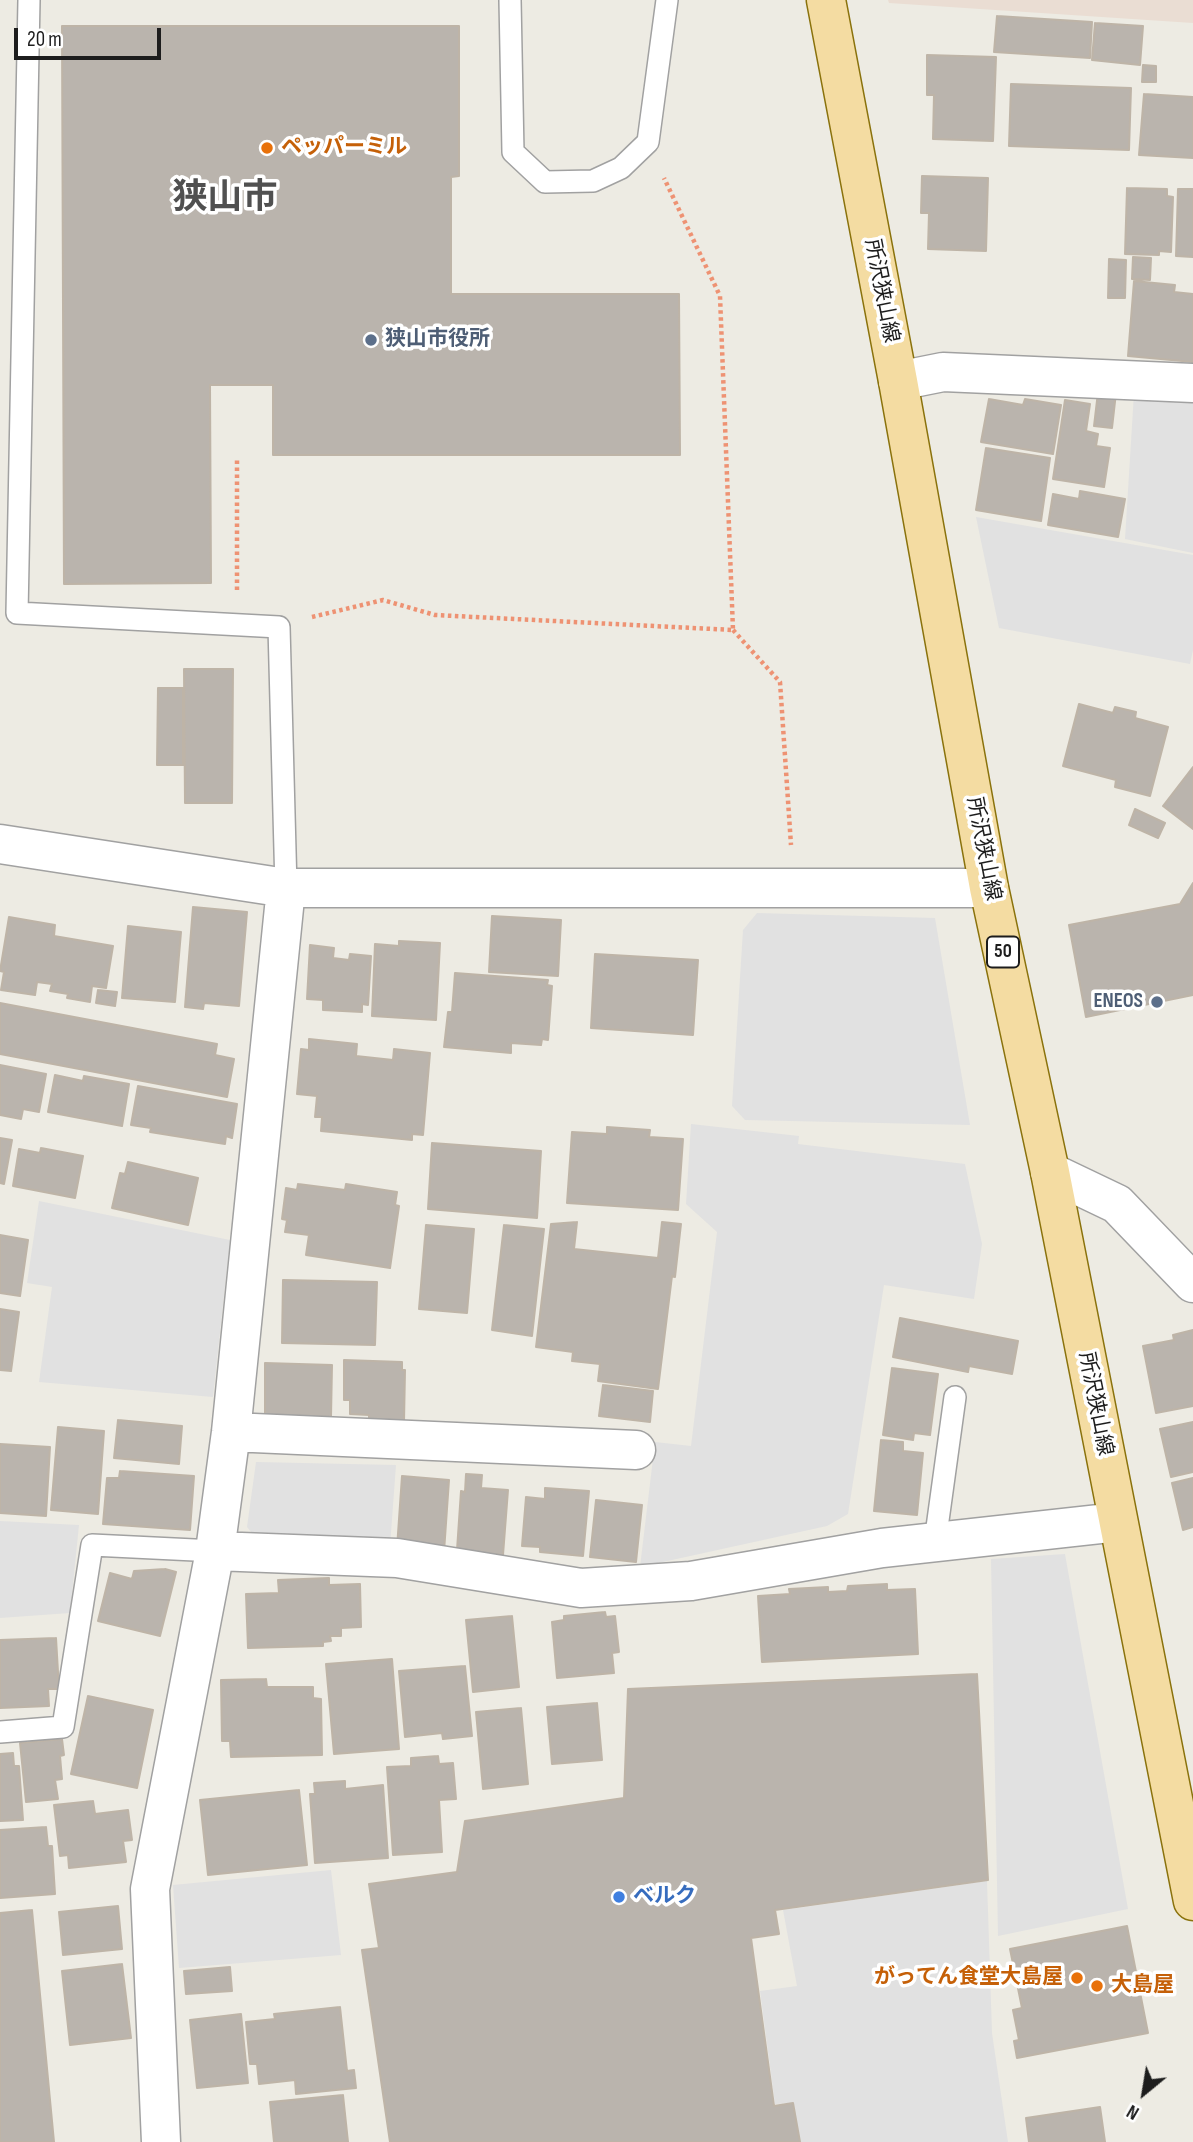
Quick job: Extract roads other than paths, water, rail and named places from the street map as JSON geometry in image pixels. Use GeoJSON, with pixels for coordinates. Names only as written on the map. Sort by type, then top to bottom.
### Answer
{"type":"FeatureCollection","features":[{"type":"Feature","properties":{"kind":"main road","name":"所沢狭山線"},"geometry":{"type":"LineString","coordinates":[[826,0],[989,888],[1049,1172],[1193,1901]]}},
{"type":"Feature","properties":{"kind":"street"},"geometry":{"type":"LineString","coordinates":[[898,381],[943,372],[1193,383]]}},
{"type":"Feature","properties":{"kind":"street"},"geometry":{"type":"LineString","coordinates":[[0,844],[286,888],[989,888]]}},
{"type":"Feature","properties":{"kind":"street"},"geometry":{"type":"LineString","coordinates":[[161,2142],[150,1889],[215,1551],[231,1432],[286,888]]}},
{"type":"Feature","properties":{"kind":"street"},"geometry":{"type":"LineString","coordinates":[[1049,1172],[1117,1204],[1193,1283]]}},
{"type":"Feature","properties":{"kind":"street"},"geometry":{"type":"LineString","coordinates":[[231,1432],[636,1450]]}},
{"type":"Feature","properties":{"kind":"street"},"geometry":{"type":"LineString","coordinates":[[215,1551],[397,1558],[581,1588],[691,1581],[882,1548],[1118,1522]]}},
{"type":"Feature","properties":{"kind":"lane"},"geometry":{"type":"LineString","coordinates":[[29,0],[17,613],[279,626],[286,888]]}},
{"type":"Feature","properties":{"kind":"lane"},"geometry":{"type":"LineString","coordinates":[[510,0],[513,152],[545,182],[593,181],[621,167],[648,142],[667,0]]}},
{"type":"Feature","properties":{"kind":"lane"},"geometry":{"type":"LineString","coordinates":[[935,1542],[955,1397]]}},
{"type":"Feature","properties":{"kind":"lane"},"geometry":{"type":"LineString","coordinates":[[0,1732],[63,1727],[92,1545],[215,1551]]}},
{"type":"Feature","properties":{"kind":"place","name":"ペッパーミル"},"geometry":{"type":"Point","coordinates":[267,148]}},
{"type":"Feature","properties":{"kind":"place","name":"狭山市役所"},"geometry":{"type":"Point","coordinates":[371,340]}},
{"type":"Feature","properties":{"kind":"place","name":"ENEOS"},"geometry":{"type":"Point","coordinates":[1157,1002]}},
{"type":"Feature","properties":{"kind":"place","name":"ベルク"},"geometry":{"type":"Point","coordinates":[619,1897]}},
{"type":"Feature","properties":{"kind":"place","name":"がってん食堂大島屋"},"geometry":{"type":"Point","coordinates":[1077,1978]}},
{"type":"Feature","properties":{"kind":"place","name":"大島屋"},"geometry":{"type":"Point","coordinates":[1097,1986]}},
{"type":"Feature","properties":{"kind":"district","name":"狭山市"},"geometry":{"type":"Point","coordinates":[225,199]}}]}
